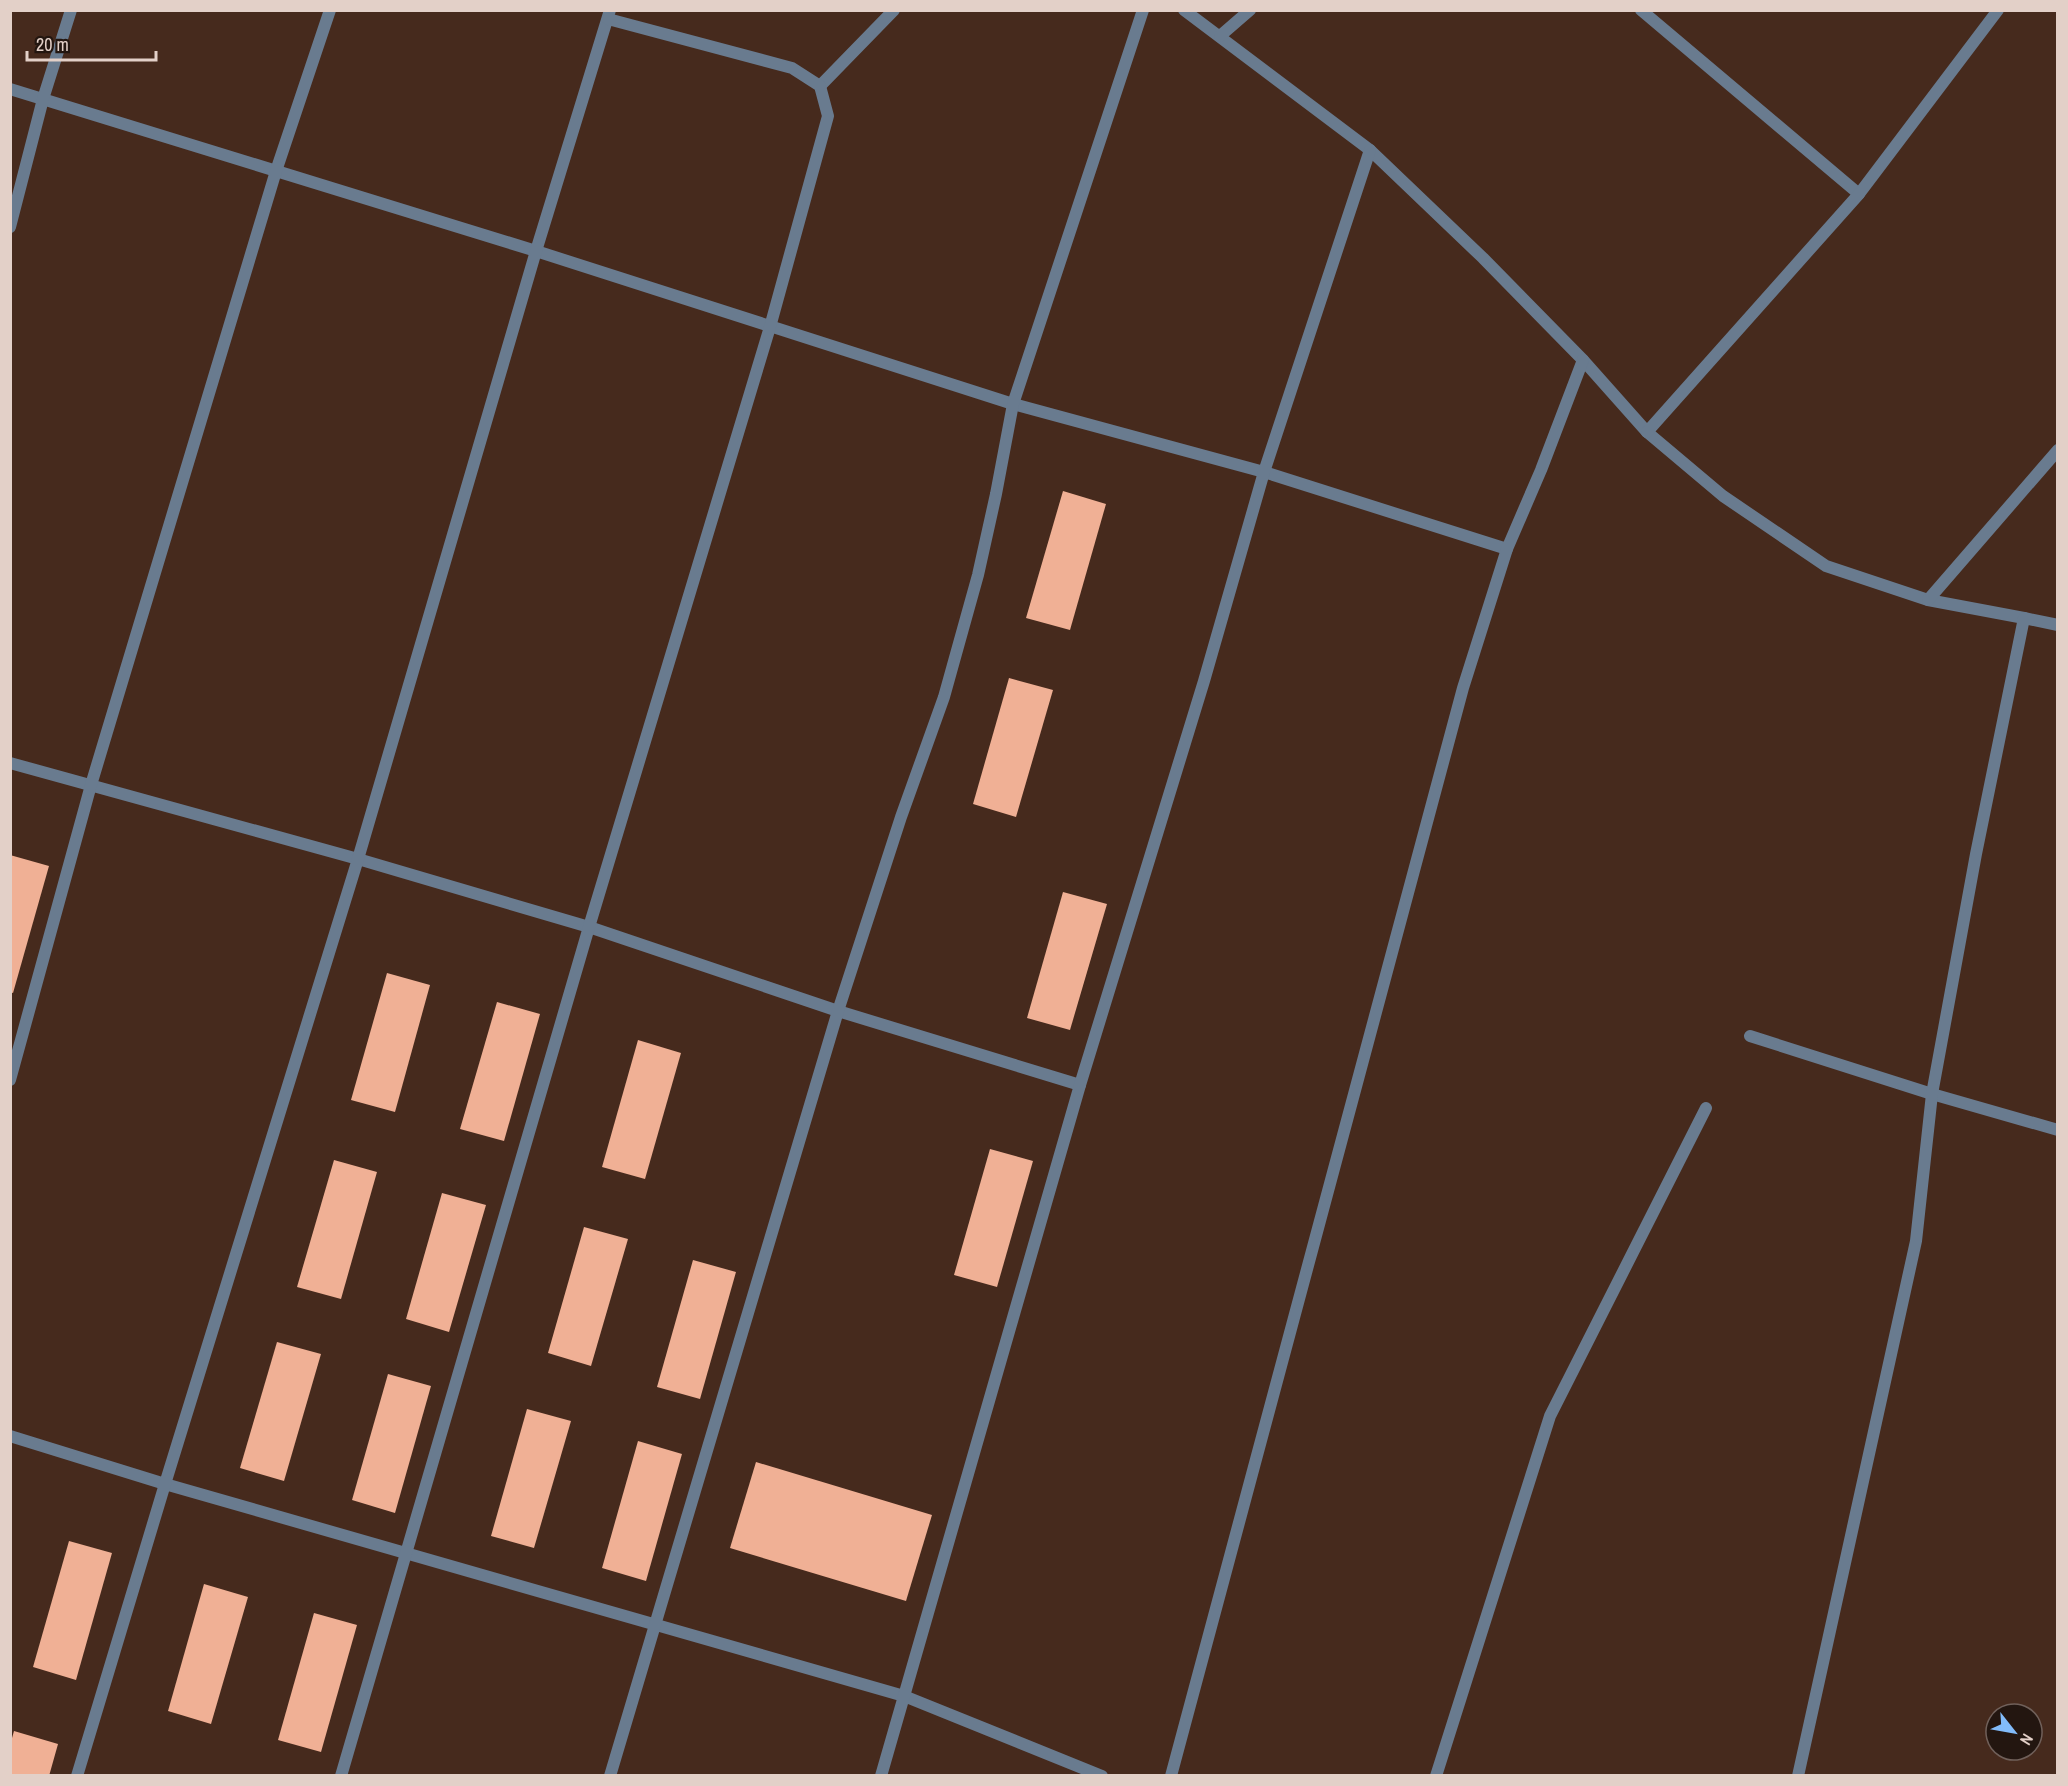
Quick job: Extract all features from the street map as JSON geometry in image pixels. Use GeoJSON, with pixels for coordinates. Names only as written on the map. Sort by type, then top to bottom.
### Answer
{"type":"FeatureCollection","features":[{"type":"Feature","properties":{"kind":"street"},"geometry":{"type":"LineString","coordinates":[[10,227],[43,99],[71,10]]}},
{"type":"Feature","properties":{"kind":"street"},"geometry":{"type":"LineString","coordinates":[[10,1080],[91,785],[276,171],[330,10]]}},
{"type":"Feature","properties":{"kind":"street"},"geometry":{"type":"LineString","coordinates":[[820,86],[894,10]]}},
{"type":"Feature","properties":{"kind":"street"},"geometry":{"type":"LineString","coordinates":[[610,1776],[838,1011],[901,817],[944,697],[978,575],[1013,404],[1143,10]]}},
{"type":"Feature","properties":{"kind":"street"},"geometry":{"type":"LineString","coordinates":[[1184,10],[1370,150],[1483,258],[1583,360],[1647,432],[1723,496],[1826,566],[1928,600],[2058,625]]}},
{"type":"Feature","properties":{"kind":"street"},"geometry":{"type":"LineString","coordinates":[[1220,36],[1250,10]]}},
{"type":"Feature","properties":{"kind":"street"},"geometry":{"type":"LineString","coordinates":[[1641,10],[1858,194]]}},
{"type":"Feature","properties":{"kind":"street"},"geometry":{"type":"LineString","coordinates":[[1647,432],[1858,194],[1998,10]]}},
{"type":"Feature","properties":{"kind":"street"},"geometry":{"type":"LineString","coordinates":[[77,1776],[358,859],[536,251],[609,15],[792,68],[820,86],[828,116],[770,327],[589,927],[341,1776]]}},
{"type":"Feature","properties":{"kind":"street"},"geometry":{"type":"LineString","coordinates":[[10,89],[536,251],[1013,404],[1264,472],[1507,549]]}},
{"type":"Feature","properties":{"kind":"street"},"geometry":{"type":"LineString","coordinates":[[881,1776],[1080,1085],[1200,692],[1264,472],[1370,150]]}},
{"type":"Feature","properties":{"kind":"street"},"geometry":{"type":"LineString","coordinates":[[1171,1776],[1463,688],[1507,549],[1541,470],[1583,360]]}},
{"type":"Feature","properties":{"kind":"street"},"geometry":{"type":"LineString","coordinates":[[1928,600],[2058,450]]}},
{"type":"Feature","properties":{"kind":"street"},"geometry":{"type":"LineString","coordinates":[[1798,1776],[1916,1241],[1932,1094],[1976,854],[2024,618]]}},
{"type":"Feature","properties":{"kind":"street"},"geometry":{"type":"LineString","coordinates":[[10,762],[358,859],[589,927],[838,1011],[1080,1085]]}},
{"type":"Feature","properties":{"kind":"street"},"geometry":{"type":"LineString","coordinates":[[1750,1036],[2058,1131]]}},
{"type":"Feature","properties":{"kind":"street"},"geometry":{"type":"LineString","coordinates":[[1437,1776],[1550,1416],[1706,1108]]}},
{"type":"Feature","properties":{"kind":"street"},"geometry":{"type":"LineString","coordinates":[[10,1436],[165,1484],[904,1696],[1102,1776]]}},
{"type":"Feature","properties":{"kind":"building"},"geometry":{"type":"Polygon","coordinates":[[[1063,491],[1106,504],[1070,630],[1026,618],[1063,491]]]}},
{"type":"Feature","properties":{"kind":"building"},"geometry":{"type":"Polygon","coordinates":[[[1009,678],[1053,690],[1016,817],[973,804],[1009,678]]]}},
{"type":"Feature","properties":{"kind":"building"},"geometry":{"type":"Polygon","coordinates":[[[10,855],[49,866],[13,993],[10,992],[10,855]]]}},
{"type":"Feature","properties":{"kind":"building"},"geometry":{"type":"Polygon","coordinates":[[[1063,892],[1107,904],[1070,1030],[1027,1018],[1063,892]]]}},
{"type":"Feature","properties":{"kind":"building"},"geometry":{"type":"Polygon","coordinates":[[[387,973],[430,985],[395,1112],[351,1100],[387,973]]]}},
{"type":"Feature","properties":{"kind":"building"},"geometry":{"type":"Polygon","coordinates":[[[497,1002],[540,1014],[504,1141],[460,1129],[497,1002]]]}},
{"type":"Feature","properties":{"kind":"building"},"geometry":{"type":"Polygon","coordinates":[[[638,1040],[681,1053],[645,1179],[602,1167],[638,1040]]]}},
{"type":"Feature","properties":{"kind":"building"},"geometry":{"type":"Polygon","coordinates":[[[990,1149],[1033,1161],[997,1287],[954,1275],[990,1149]]]}},
{"type":"Feature","properties":{"kind":"building"},"geometry":{"type":"Polygon","coordinates":[[[334,1160],[377,1172],[341,1299],[297,1287],[334,1160]]]}},
{"type":"Feature","properties":{"kind":"building"},"geometry":{"type":"Polygon","coordinates":[[[442,1193],[486,1205],[449,1332],[406,1319],[442,1193]]]}},
{"type":"Feature","properties":{"kind":"building"},"geometry":{"type":"Polygon","coordinates":[[[584,1227],[628,1239],[591,1366],[548,1353],[584,1227]]]}},
{"type":"Feature","properties":{"kind":"building"},"geometry":{"type":"Polygon","coordinates":[[[693,1260],[736,1272],[700,1399],[657,1387],[693,1260]]]}},
{"type":"Feature","properties":{"kind":"building"},"geometry":{"type":"Polygon","coordinates":[[[277,1342],[321,1354],[284,1481],[240,1468],[277,1342]]]}},
{"type":"Feature","properties":{"kind":"building"},"geometry":{"type":"Polygon","coordinates":[[[388,1374],[431,1386],[395,1513],[352,1500],[388,1374]]]}},
{"type":"Feature","properties":{"kind":"building"},"geometry":{"type":"Polygon","coordinates":[[[527,1409],[571,1421],[534,1548],[491,1536],[527,1409]]]}},
{"type":"Feature","properties":{"kind":"building"},"geometry":{"type":"Polygon","coordinates":[[[638,1441],[682,1454],[646,1581],[602,1568],[638,1441]]]}},
{"type":"Feature","properties":{"kind":"building"},"geometry":{"type":"Polygon","coordinates":[[[756,1462],[932,1515],[906,1601],[730,1548],[756,1462]]]}},
{"type":"Feature","properties":{"kind":"building"},"geometry":{"type":"Polygon","coordinates":[[[69,1541],[112,1553],[76,1680],[33,1667],[69,1541]]]}},
{"type":"Feature","properties":{"kind":"building"},"geometry":{"type":"Polygon","coordinates":[[[204,1584],[248,1597],[211,1724],[168,1711],[204,1584]]]}},
{"type":"Feature","properties":{"kind":"building"},"geometry":{"type":"Polygon","coordinates":[[[314,1613],[357,1625],[321,1752],[278,1740],[314,1613]]]}},
{"type":"Feature","properties":{"kind":"building"},"geometry":{"type":"Polygon","coordinates":[[[14,1731],[58,1744],[49,1776],[10,1776],[10,1745],[14,1731]]]}}]}
